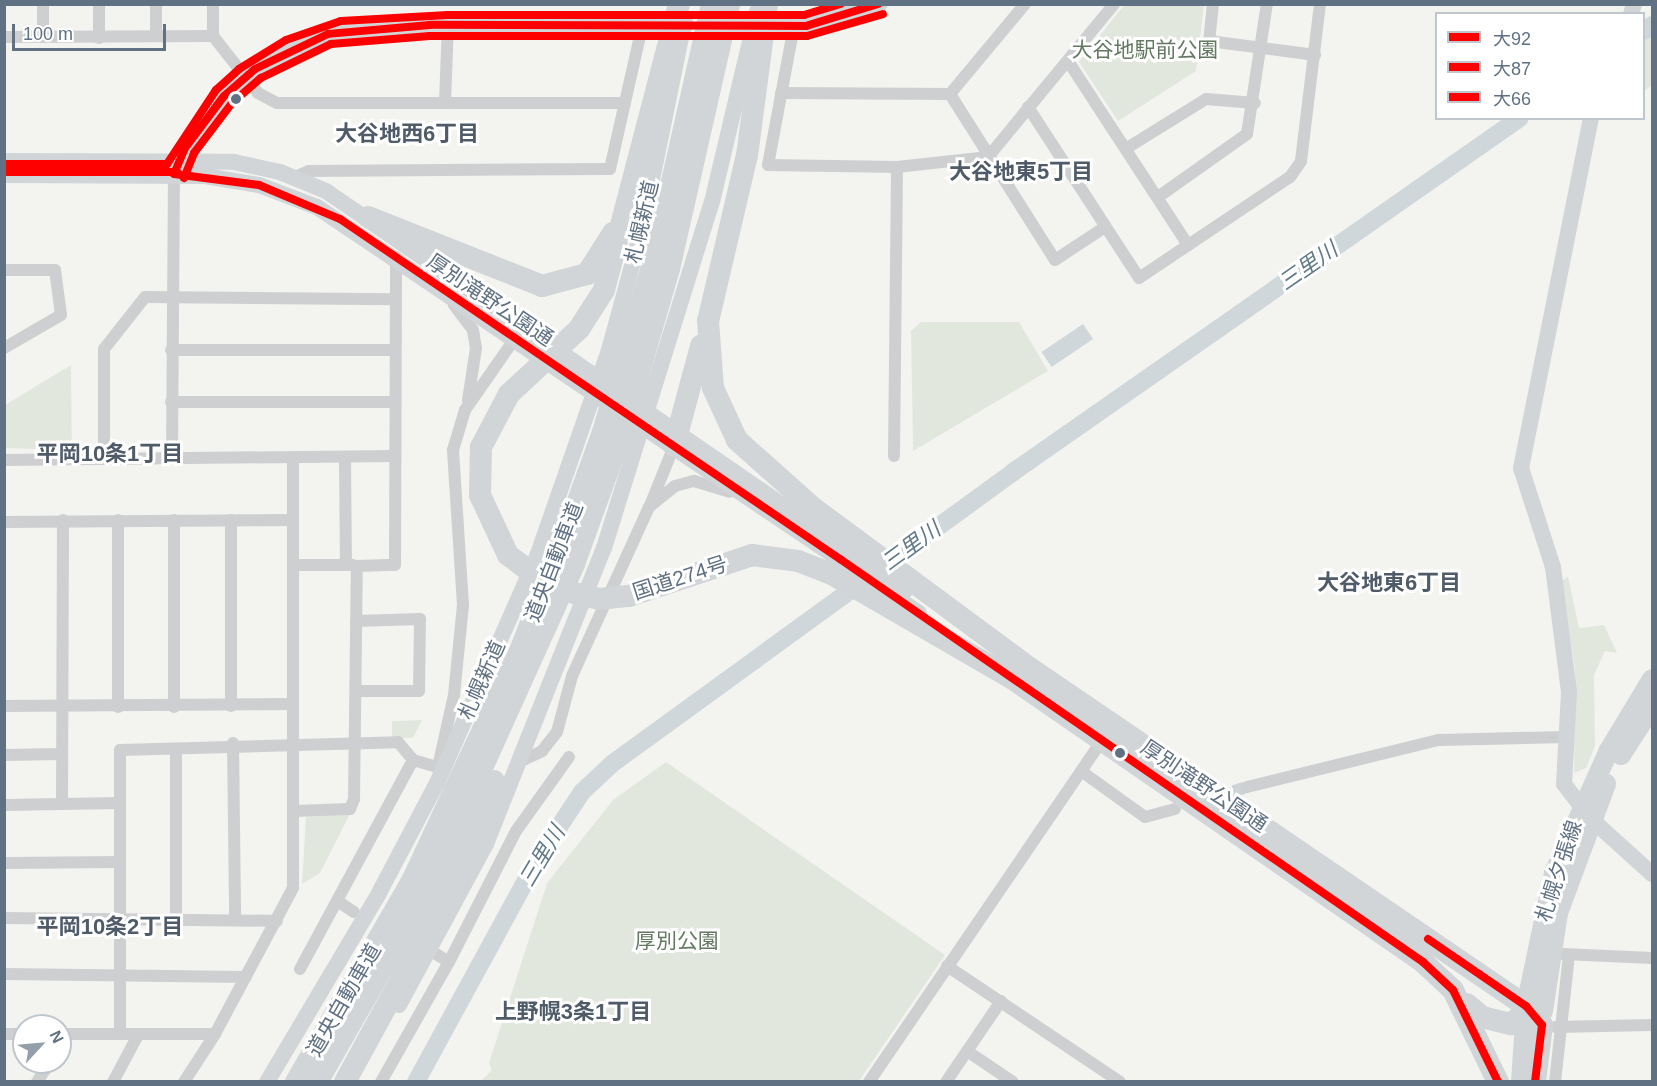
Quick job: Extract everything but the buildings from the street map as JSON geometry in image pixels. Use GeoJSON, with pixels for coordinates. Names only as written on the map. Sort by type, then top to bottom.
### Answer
{"type":"FeatureCollection","features":[{"type":"Feature","properties":{"kind":"highway","name":"国道274号"},"geometry":{"type":"LineString","coordinates":[[679,4],[635,186],[595,307],[509,394],[481,447],[480,495],[508,555],[553,588],[599,599],[629,596],[752,555],[798,561],[921,607],[1018,671]]}},
{"type":"Feature","properties":{"kind":"highway","name":"道央自動車道"},"geometry":{"type":"LineString","coordinates":[[296,1082],[413,879],[520,651],[569,526],[603,432],[656,252],[712,4]]}},
{"type":"Feature","properties":{"kind":"highway","name":"道央自動車道"},"geometry":{"type":"LineString","coordinates":[[317,1082],[426,891],[536,660],[640,370],[695,166],[729,4]]}},
{"type":"Feature","properties":{"kind":"highway","name":"国道274号"},"geometry":{"type":"LineString","coordinates":[[767,4],[747,155],[708,321],[712,388],[737,440],[850,551],[921,607],[1018,671]]}},
{"type":"Feature","properties":{"kind":"highway"},"geometry":{"type":"LineString","coordinates":[[368,217],[448,245],[512,278],[559,285],[587,274],[603,254],[635,186]]}},
{"type":"Feature","properties":{"kind":"highway"},"geometry":{"type":"LineString","coordinates":[[671,434],[708,321]]}},
{"type":"Feature","properties":{"kind":"highway"},"geometry":{"type":"LineString","coordinates":[[345,1082],[472,839],[536,660]]}},
{"type":"Feature","properties":{"kind":"highway","name":"厚別滝野公園通"},"geometry":{"type":"LineString","coordinates":[[1018,671],[1102,740],[1423,962],[1453,990],[1498,1082]]}},
{"type":"Feature","properties":{"kind":"highway","name":"厚別滝野公園通"},"geometry":{"type":"LineString","coordinates":[[1018,671],[1539,1013]]}},
{"type":"Feature","properties":{"kind":"highway"},"geometry":{"type":"LineString","coordinates":[[1453,990],[1494,1023],[1510,1024],[1539,1013],[1535,1082]]}},
{"type":"Feature","properties":{"kind":"main road","name":"札幌夕張線"},"geometry":{"type":"LineString","coordinates":[[1539,1013],[1554,873],[1653,679]]}},
{"type":"Feature","properties":{"kind":"main road","name":"札幌夕張線"},"geometry":{"type":"LineString","coordinates":[[1521,1082],[1539,1013],[1550,951],[1585,812],[1653,707]]}},
{"type":"Feature","properties":{"kind":"street"},"geometry":{"type":"LineString","coordinates":[[43,4],[43,37]]}},
{"type":"Feature","properties":{"kind":"street"},"geometry":{"type":"LineString","coordinates":[[99,4],[99,38]]}},
{"type":"Feature","properties":{"kind":"street"},"geometry":{"type":"LineString","coordinates":[[156,4],[156,36]]}},
{"type":"Feature","properties":{"kind":"street"},"geometry":{"type":"LineString","coordinates":[[213,4],[213,36],[258,93],[277,102],[625,103]]}},
{"type":"Feature","properties":{"kind":"street","name":"札幌新道"},"geometry":{"type":"LineString","coordinates":[[267,1082],[374,903],[438,775],[538,554],[587,421],[642,229],[687,4]]}},
{"type":"Feature","properties":{"kind":"street"},"geometry":{"type":"LineString","coordinates":[[351,1082],[442,933],[521,761],[645,431],[712,202],[758,4]]}},
{"type":"Feature","properties":{"kind":"street"},"geometry":{"type":"LineString","coordinates":[[950,94],[1025,4]]}},
{"type":"Feature","properties":{"kind":"street"},"geometry":{"type":"LineString","coordinates":[[788,26],[781,93],[768,165],[897,166],[988,157],[1114,4]]}},
{"type":"Feature","properties":{"kind":"street"},"geometry":{"type":"LineString","coordinates":[[1213,4],[1209,41],[1264,46],[1315,55]]}},
{"type":"Feature","properties":{"kind":"street"},"geometry":{"type":"LineString","coordinates":[[1158,197],[1238,145],[1252,124],[1264,46],[1267,4]]}},
{"type":"Feature","properties":{"kind":"street"},"geometry":{"type":"LineString","coordinates":[[1028,107],[1139,278],[1290,177],[1300,161],[1320,4]]}},
{"type":"Feature","properties":{"kind":"street"},"geometry":{"type":"LineString","coordinates":[[172,458],[171,296],[175,168],[224,96],[246,77],[291,49],[328,34],[448,25],[788,26],[872,6]]}},
{"type":"Feature","properties":{"kind":"street"},"geometry":{"type":"LineString","coordinates":[[446,102],[448,25]]}},
{"type":"Feature","properties":{"kind":"street"},"geometry":{"type":"LineString","coordinates":[[295,177],[309,171],[610,169],[625,103],[648,27]]}},
{"type":"Feature","properties":{"kind":"street"},"geometry":{"type":"LineString","coordinates":[[4,37],[213,36]]}},
{"type":"Feature","properties":{"kind":"street"},"geometry":{"type":"LineString","coordinates":[[1068,61],[1127,148],[1188,245]]}},
{"type":"Feature","properties":{"kind":"street"},"geometry":{"type":"LineString","coordinates":[[781,93],[950,94]]}},
{"type":"Feature","properties":{"kind":"street"},"geometry":{"type":"LineString","coordinates":[[950,94],[988,157],[1056,260],[1105,227]]}},
{"type":"Feature","properties":{"kind":"street"},"geometry":{"type":"LineString","coordinates":[[1127,148],[1206,99],[1255,104]]}},
{"type":"Feature","properties":{"kind":"street"},"geometry":{"type":"LineString","coordinates":[[1591,120],[1521,468],[1553,567],[1569,692],[1564,784],[1585,812],[1653,874]]}},
{"type":"Feature","properties":{"kind":"street","name":"厚別滝野公園通"},"geometry":{"type":"LineString","coordinates":[[4,161],[175,168],[240,180],[286,194],[340,219],[426,277],[525,334]]}},
{"type":"Feature","properties":{"kind":"street","name":"厚別滝野公園通"},"geometry":{"type":"LineString","coordinates":[[4,175],[175,168],[234,162],[295,177],[368,217],[525,334],[671,434],[850,551]]}},
{"type":"Feature","properties":{"kind":"street"},"geometry":{"type":"LineString","coordinates":[[894,456],[897,166]]}},
{"type":"Feature","properties":{"kind":"street"},"geometry":{"type":"LineString","coordinates":[[293,565],[395,565],[394,299],[396,257]]}},
{"type":"Feature","properties":{"kind":"street"},"geometry":{"type":"LineString","coordinates":[[4,270],[55,270],[61,315],[4,348]]}},
{"type":"Feature","properties":{"kind":"street"},"geometry":{"type":"LineString","coordinates":[[120,1035],[120,750],[176,751],[233,743],[398,742],[413,760],[438,775],[454,695],[463,605],[453,450],[476,369],[473,330],[426,277]]}},
{"type":"Feature","properties":{"kind":"street"},"geometry":{"type":"LineString","coordinates":[[104,459],[104,349],[145,297],[394,299]]}},
{"type":"Feature","properties":{"kind":"street"},"geometry":{"type":"LineString","coordinates":[[465,410],[525,334]]}},
{"type":"Feature","properties":{"kind":"street"},"geometry":{"type":"LineString","coordinates":[[171,350],[394,350]]}},
{"type":"Feature","properties":{"kind":"street"},"geometry":{"type":"LineString","coordinates":[[171,402],[394,402]]}},
{"type":"Feature","properties":{"kind":"street"},"geometry":{"type":"LineString","coordinates":[[521,761],[542,751],[558,732],[575,669],[649,507],[671,434]]}},
{"type":"Feature","properties":{"kind":"street","name":"厚別滝野公園通"},"geometry":{"type":"LineString","coordinates":[[671,434],[768,510],[850,551]]}},
{"type":"Feature","properties":{"kind":"street"},"geometry":{"type":"LineString","coordinates":[[4,460],[395,456]]}},
{"type":"Feature","properties":{"kind":"street"},"geometry":{"type":"LineString","coordinates":[[184,1082],[215,1034],[293,888],[293,457]]}},
{"type":"Feature","properties":{"kind":"street"},"geometry":{"type":"LineString","coordinates":[[294,811],[350,809],[357,691],[356,621],[345,457]]}},
{"type":"Feature","properties":{"kind":"street"},"geometry":{"type":"LineString","coordinates":[[649,507],[675,486],[694,481],[768,510]]}},
{"type":"Feature","properties":{"kind":"street"},"geometry":{"type":"LineString","coordinates":[[62,804],[63,520]]}},
{"type":"Feature","properties":{"kind":"street"},"geometry":{"type":"LineString","coordinates":[[118,520],[118,707]]}},
{"type":"Feature","properties":{"kind":"street"},"geometry":{"type":"LineString","coordinates":[[174,520],[174,707]]}},
{"type":"Feature","properties":{"kind":"street"},"geometry":{"type":"LineString","coordinates":[[231,520],[231,706]]}},
{"type":"Feature","properties":{"kind":"street"},"geometry":{"type":"LineString","coordinates":[[4,522],[293,520]]}},
{"type":"Feature","properties":{"kind":"street"},"geometry":{"type":"LineString","coordinates":[[356,621],[420,619],[419,691],[357,691]]}},
{"type":"Feature","properties":{"kind":"street"},"geometry":{"type":"LineString","coordinates":[[4,706],[174,707],[293,704]]}},
{"type":"Feature","properties":{"kind":"street"},"geometry":{"type":"LineString","coordinates":[[1247,788],[1438,740],[1566,737]]}},
{"type":"Feature","properties":{"kind":"street"},"geometry":{"type":"LineString","coordinates":[[868,1082],[1102,740]]}},
{"type":"Feature","properties":{"kind":"street"},"geometry":{"type":"LineString","coordinates":[[233,743],[235,917]]}},
{"type":"Feature","properties":{"kind":"street"},"geometry":{"type":"LineString","coordinates":[[176,751],[176,918]]}},
{"type":"Feature","properties":{"kind":"street"},"geometry":{"type":"LineString","coordinates":[[4,755],[61,754]]}},
{"type":"Feature","properties":{"kind":"street"},"geometry":{"type":"LineString","coordinates":[[381,1082],[449,962],[516,831],[570,757]]}},
{"type":"Feature","properties":{"kind":"street"},"geometry":{"type":"LineString","coordinates":[[300,969],[339,902],[413,760]]}},
{"type":"Feature","properties":{"kind":"street"},"geometry":{"type":"LineString","coordinates":[[1081,771],[1144,817],[1175,808]]}},
{"type":"Feature","properties":{"kind":"street"},"geometry":{"type":"LineString","coordinates":[[4,805],[120,803]]}},
{"type":"Feature","properties":{"kind":"street"},"geometry":{"type":"LineString","coordinates":[[4,863],[120,862]]}},
{"type":"Feature","properties":{"kind":"street"},"geometry":{"type":"LineString","coordinates":[[339,902],[354,912]]}},
{"type":"Feature","properties":{"kind":"street"},"geometry":{"type":"LineString","coordinates":[[4,918],[235,917],[277,921]]}},
{"type":"Feature","properties":{"kind":"street"},"geometry":{"type":"LineString","coordinates":[[1550,951],[1569,956],[1653,958]]}},
{"type":"Feature","properties":{"kind":"street"},"geometry":{"type":"LineString","coordinates":[[436,954],[449,962]]}},
{"type":"Feature","properties":{"kind":"street"},"geometry":{"type":"LineString","coordinates":[[1555,1082],[1539,1013],[1569,956]]}},
{"type":"Feature","properties":{"kind":"street"},"geometry":{"type":"LineString","coordinates":[[947,966],[1001,1000],[1120,1082]]}},
{"type":"Feature","properties":{"kind":"street"},"geometry":{"type":"LineString","coordinates":[[4,974],[246,977]]}},
{"type":"Feature","properties":{"kind":"street"},"geometry":{"type":"LineString","coordinates":[[946,1082],[1001,1000]]}},
{"type":"Feature","properties":{"kind":"street"},"geometry":{"type":"LineString","coordinates":[[1539,1013],[1653,1026]]}},
{"type":"Feature","properties":{"kind":"street"},"geometry":{"type":"LineString","coordinates":[[72,1034],[215,1034]]}},
{"type":"Feature","properties":{"kind":"street"},"geometry":{"type":"LineString","coordinates":[[113,1082],[138,1035]]}},
{"type":"Feature","properties":{"kind":"street"},"geometry":{"type":"LineString","coordinates":[[967,1050],[1013,1082]]}},
{"type":"Feature","properties":{"kind":"green space","name":"大谷地駅前公園"},"geometry":{"type":"Polygon","coordinates":[[[1124,5],[1204,5],[1196,71],[1118,121],[1079,62],[1124,5]]]}},
{"type":"Feature","properties":{"kind":"green space"},"geometry":{"type":"Polygon","coordinates":[[[1652,30],[1652,85],[1645,90],[1645,35],[1652,30]]]}},
{"type":"Feature","properties":{"kind":"green space"},"geometry":{"type":"Polygon","coordinates":[[[921,322],[1019,322],[1048,371],[913,451],[911,331],[921,322]]]}},
{"type":"Feature","properties":{"kind":"green space"},"geometry":{"type":"Polygon","coordinates":[[[71,365],[72,450],[5,448],[5,405],[71,365]]]}},
{"type":"Feature","properties":{"kind":"green space"},"geometry":{"type":"Polygon","coordinates":[[[1568,576],[1579,628],[1604,625],[1617,653],[1605,651],[1594,675],[1595,746],[1586,768],[1574,773],[1575,670],[1562,581],[1568,576]]]}},
{"type":"Feature","properties":{"kind":"green space"},"geometry":{"type":"Polygon","coordinates":[[[422,720],[413,738],[392,738],[392,721],[422,720]]]}},
{"type":"Feature","properties":{"kind":"green space","name":"厚別公園"},"geometry":{"type":"Polygon","coordinates":[[[666,762],[945,955],[859,1081],[481,1081],[492,1070],[489,1063],[547,883],[613,800],[666,762]]]}},
{"type":"Feature","properties":{"kind":"green space"},"geometry":{"type":"Polygon","coordinates":[[[350,814],[320,873],[302,884],[306,817],[350,814]]]}},
{"type":"Feature","properties":{"kind":"shaded area"},"geometry":{"type":"Polygon","coordinates":[[[1083,324],[1093,339],[1052,367],[1042,352],[1083,324]]]}},
{"type":"Feature","properties":{"kind":"waterway","name":"三里川"},"geometry":{"type":"LineString","coordinates":[[1645,30],[1652,25]]}},
{"type":"Feature","properties":{"kind":"waterway","name":"三里川"},"geometry":{"type":"LineString","coordinates":[[416,1082],[537,860],[582,792],[613,763],[1013,472],[1517,120]]}},
{"type":"Feature","properties":{"kind":"tunnel"},"geometry":{"type":"LineString","coordinates":[[1216,796],[1247,787]]}},
{"type":"Feature","properties":{"kind":"transit line","name":"大66"},"geometry":{"type":"LineString","coordinates":[[4,164],[167,164],[216,90],[239,69],[286,40],[341,21],[448,15],[804,15],[841,4]]}},
{"type":"Feature","properties":{"kind":"transit line","name":"大92"},"geometry":{"type":"LineString","coordinates":[[878,4],[806,26],[430,25],[328,34],[255,69],[224,96],[185,148],[174,174],[259,185],[340,219],[840,559],[1423,962],[1453,990],[1498,1082]]}},
{"type":"Feature","properties":{"kind":"transit line","name":"大87"},"geometry":{"type":"LineString","coordinates":[[184,178],[194,153],[232,103],[261,78],[331,44],[430,36],[807,36],[883,14]]}},
{"type":"Feature","properties":{"kind":"transit line","name":"大87"},"geometry":{"type":"LineString","coordinates":[[4,172],[177,172]]}},
{"type":"Feature","properties":{"kind":"transit line","name":"大92"},"geometry":{"type":"LineString","coordinates":[[1428,939],[1526,1006],[1542,1025],[1535,1082]]}},
{"type":"Feature","properties":{"kind":"district","name":"大谷地西6丁目"},"geometry":{"type":"Point","coordinates":[407,134]}},
{"type":"Feature","properties":{"kind":"district","name":"大谷地東5丁目"},"geometry":{"type":"Point","coordinates":[1021,172]}},
{"type":"Feature","properties":{"kind":"district","name":"平岡10条1丁目"},"geometry":{"type":"Point","coordinates":[110,454]}},
{"type":"Feature","properties":{"kind":"district","name":"大谷地東6丁目"},"geometry":{"type":"Point","coordinates":[1389,583]}},
{"type":"Feature","properties":{"kind":"district","name":"平岡10条2丁目"},"geometry":{"type":"Point","coordinates":[110,927]}},
{"type":"Feature","properties":{"kind":"district","name":"上野幌3条1丁目"},"geometry":{"type":"Point","coordinates":[573,1012]}}]}
